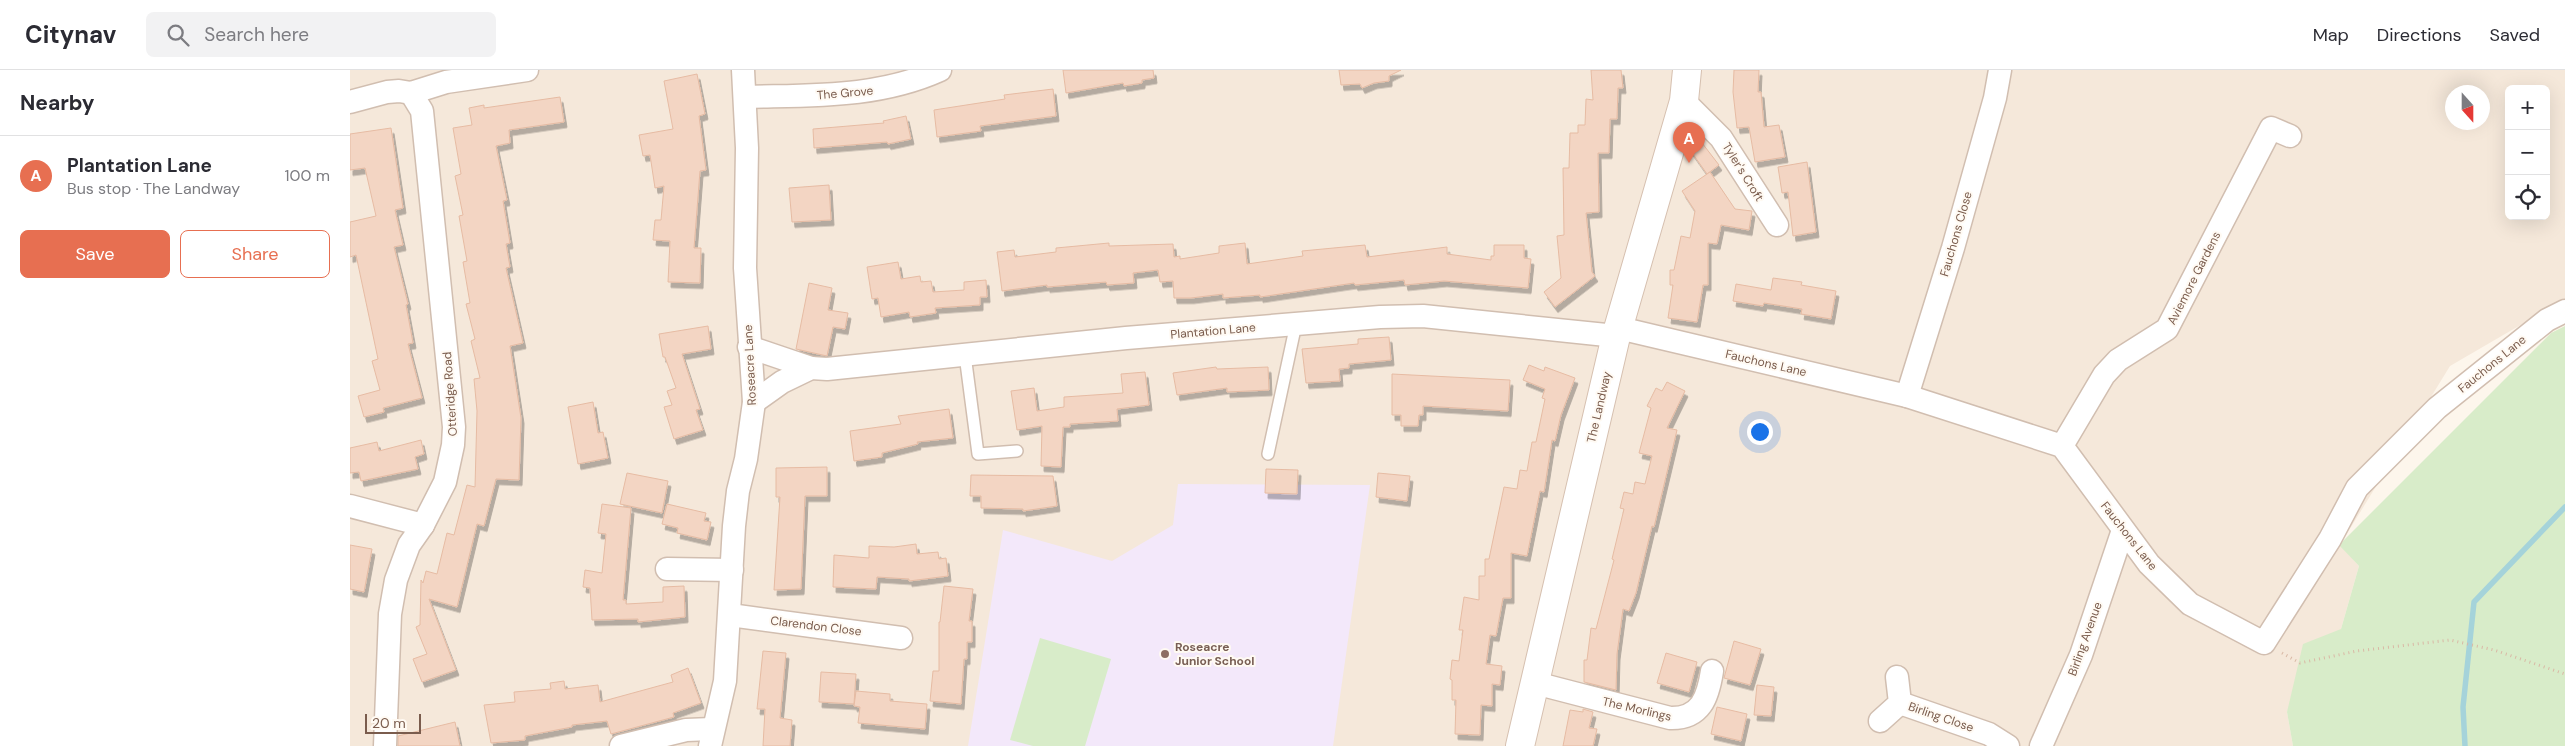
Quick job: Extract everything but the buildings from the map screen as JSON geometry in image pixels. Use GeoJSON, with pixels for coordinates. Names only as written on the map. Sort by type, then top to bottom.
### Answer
{"type":"FeatureCollection","features":[{"type":"Feature","properties":{"kind":"street"},"geometry":{"type":"LineString","coordinates":[[350,102],[387,92],[411,93],[446,82],[526,70]]}},
{"type":"Feature","properties":{"kind":"street","name":"Roseacre Lane"},"geometry":{"type":"LineString","coordinates":[[711,738],[725,681],[738,491],[746,459],[754,402],[745,268],[746,97],[743,70]]}},
{"type":"Feature","properties":{"kind":"street","name":"The Grove"},"geometry":{"type":"LineString","coordinates":[[746,97],[871,92],[896,86],[940,70]]}},
{"type":"Feature","properties":{"kind":"street","name":"The Landway"},"geometry":{"type":"LineString","coordinates":[[1520,746],[1617,332],[1684,101],[1686,70]]}},
{"type":"Feature","properties":{"kind":"street","name":"Fauchons Close"},"geometry":{"type":"LineString","coordinates":[[1907,396],[1953,248],[1995,98],[2000,70]]}},
{"type":"Feature","properties":{"kind":"street","name":"Otteridge Road"},"geometry":{"type":"LineString","coordinates":[[385,746],[390,614],[396,580],[409,544],[423,524],[444,482],[453,445],[454,427],[422,111],[411,93]]}},
{"type":"Feature","properties":{"kind":"street","name":"Tyler's Croft"},"geometry":{"type":"LineString","coordinates":[[1684,101],[1721,138],[1777,225]]}},
{"type":"Feature","properties":{"kind":"street","name":"Aviemore Gardens"},"geometry":{"type":"LineString","coordinates":[[2062,446],[2104,375],[2118,360],[2167,329],[2271,128],[2290,136]]}},
{"type":"Feature","properties":{"kind":"street","name":"Fauchons Lane"},"geometry":{"type":"LineString","coordinates":[[1617,332],[1907,396],[2062,446],[2122,530],[2150,564],[2190,604],[2264,643],[2330,539],[2357,488],[2437,408],[2547,320],[2565,311]]}},
{"type":"Feature","properties":{"kind":"street","name":"Plantation Lane"},"geometry":{"type":"LineString","coordinates":[[749,347],[810,368],[827,369],[1296,324],[1423,316],[1617,332]]}},
{"type":"Feature","properties":{"kind":"street","name":"Plantation Lane"},"geometry":{"type":"LineString","coordinates":[[754,402],[782,382],[810,368]]}},
{"type":"Feature","properties":{"kind":"street"},"geometry":{"type":"LineString","coordinates":[[350,506],[423,524]]}},
{"type":"Feature","properties":{"kind":"street","name":"Birling Avenue"},"geometry":{"type":"LineString","coordinates":[[2041,746],[2081,655],[2122,530]]}},
{"type":"Feature","properties":{"kind":"street"},"geometry":{"type":"LineString","coordinates":[[667,569],[732,570]]}},
{"type":"Feature","properties":{"kind":"street","name":"Clarendon Close"},"geometry":{"type":"LineString","coordinates":[[730,615],[902,638]]}},
{"type":"Feature","properties":{"kind":"street","name":"The Morlings"},"geometry":{"type":"LineString","coordinates":[[1535,684],[1670,718],[1681,718],[1698,709],[1708,693],[1712,671]]}},
{"type":"Feature","properties":{"kind":"street","name":"Birling Close"},"geometry":{"type":"LineString","coordinates":[[1897,677],[1900,703]]}},
{"type":"Feature","properties":{"kind":"street","name":"Birling Close"},"geometry":{"type":"LineString","coordinates":[[1880,721],[1900,703]]}},
{"type":"Feature","properties":{"kind":"street","name":"Birling Close"},"geometry":{"type":"LineString","coordinates":[[1900,703],[1989,734],[2008,746]]}},
{"type":"Feature","properties":{"kind":"street"},"geometry":{"type":"LineString","coordinates":[[632,745],[686,730],[711,738]]}},
{"type":"Feature","properties":{"kind":"lane"},"geometry":{"type":"LineString","coordinates":[[1268,454],[1296,324]]}},
{"type":"Feature","properties":{"kind":"lane"},"geometry":{"type":"LineString","coordinates":[[965,355],[978,454],[1017,451]]}},
{"type":"Feature","properties":{"kind":"path"},"geometry":{"type":"LineString","coordinates":[[2264,643],[2300,663],[2357,651],[2450,640],[2548,666],[2565,674]]}},
{"type":"Feature","properties":{"kind":"shaded area"},"geometry":{"type":"Polygon","coordinates":[[[350,70],[2565,70],[2565,299],[2450,366],[2340,545],[2359,566],[2341,629],[2287,712],[2293,746],[350,746],[350,70]]]}},
{"type":"Feature","properties":{"kind":"shaded area","name":"Roseacre Junior School"},"geometry":{"type":"Polygon","coordinates":[[[1178,484],[1370,485],[1333,746],[968,746],[1003,530],[1112,561],[1173,525],[1178,484]]]}},
{"type":"Feature","properties":{"kind":"green space"},"geometry":{"type":"Polygon","coordinates":[[[2565,326],[2565,746],[2293,746],[2287,712],[2303,644],[2341,629],[2359,566],[2339,545],[2551,333],[2565,326]]]}},
{"type":"Feature","properties":{"kind":"green space"},"geometry":{"type":"Polygon","coordinates":[[[1040,638],[1111,659],[1085,746],[1033,746],[1010,740],[1040,638]]]}},
{"type":"Feature","properties":{"kind":"waterway"},"geometry":{"type":"LineString","coordinates":[[2465,746],[2463,707],[2474,602],[2565,507]]}},
{"type":"Feature","properties":{"kind":"place","name":"Plantation Lane"},"geometry":{"type":"Point","coordinates":[1689,163]}},
{"type":"Feature","properties":{"kind":"place","name":"Roseacre Junior School"},"geometry":{"type":"Point","coordinates":[1165,654]}}]}
